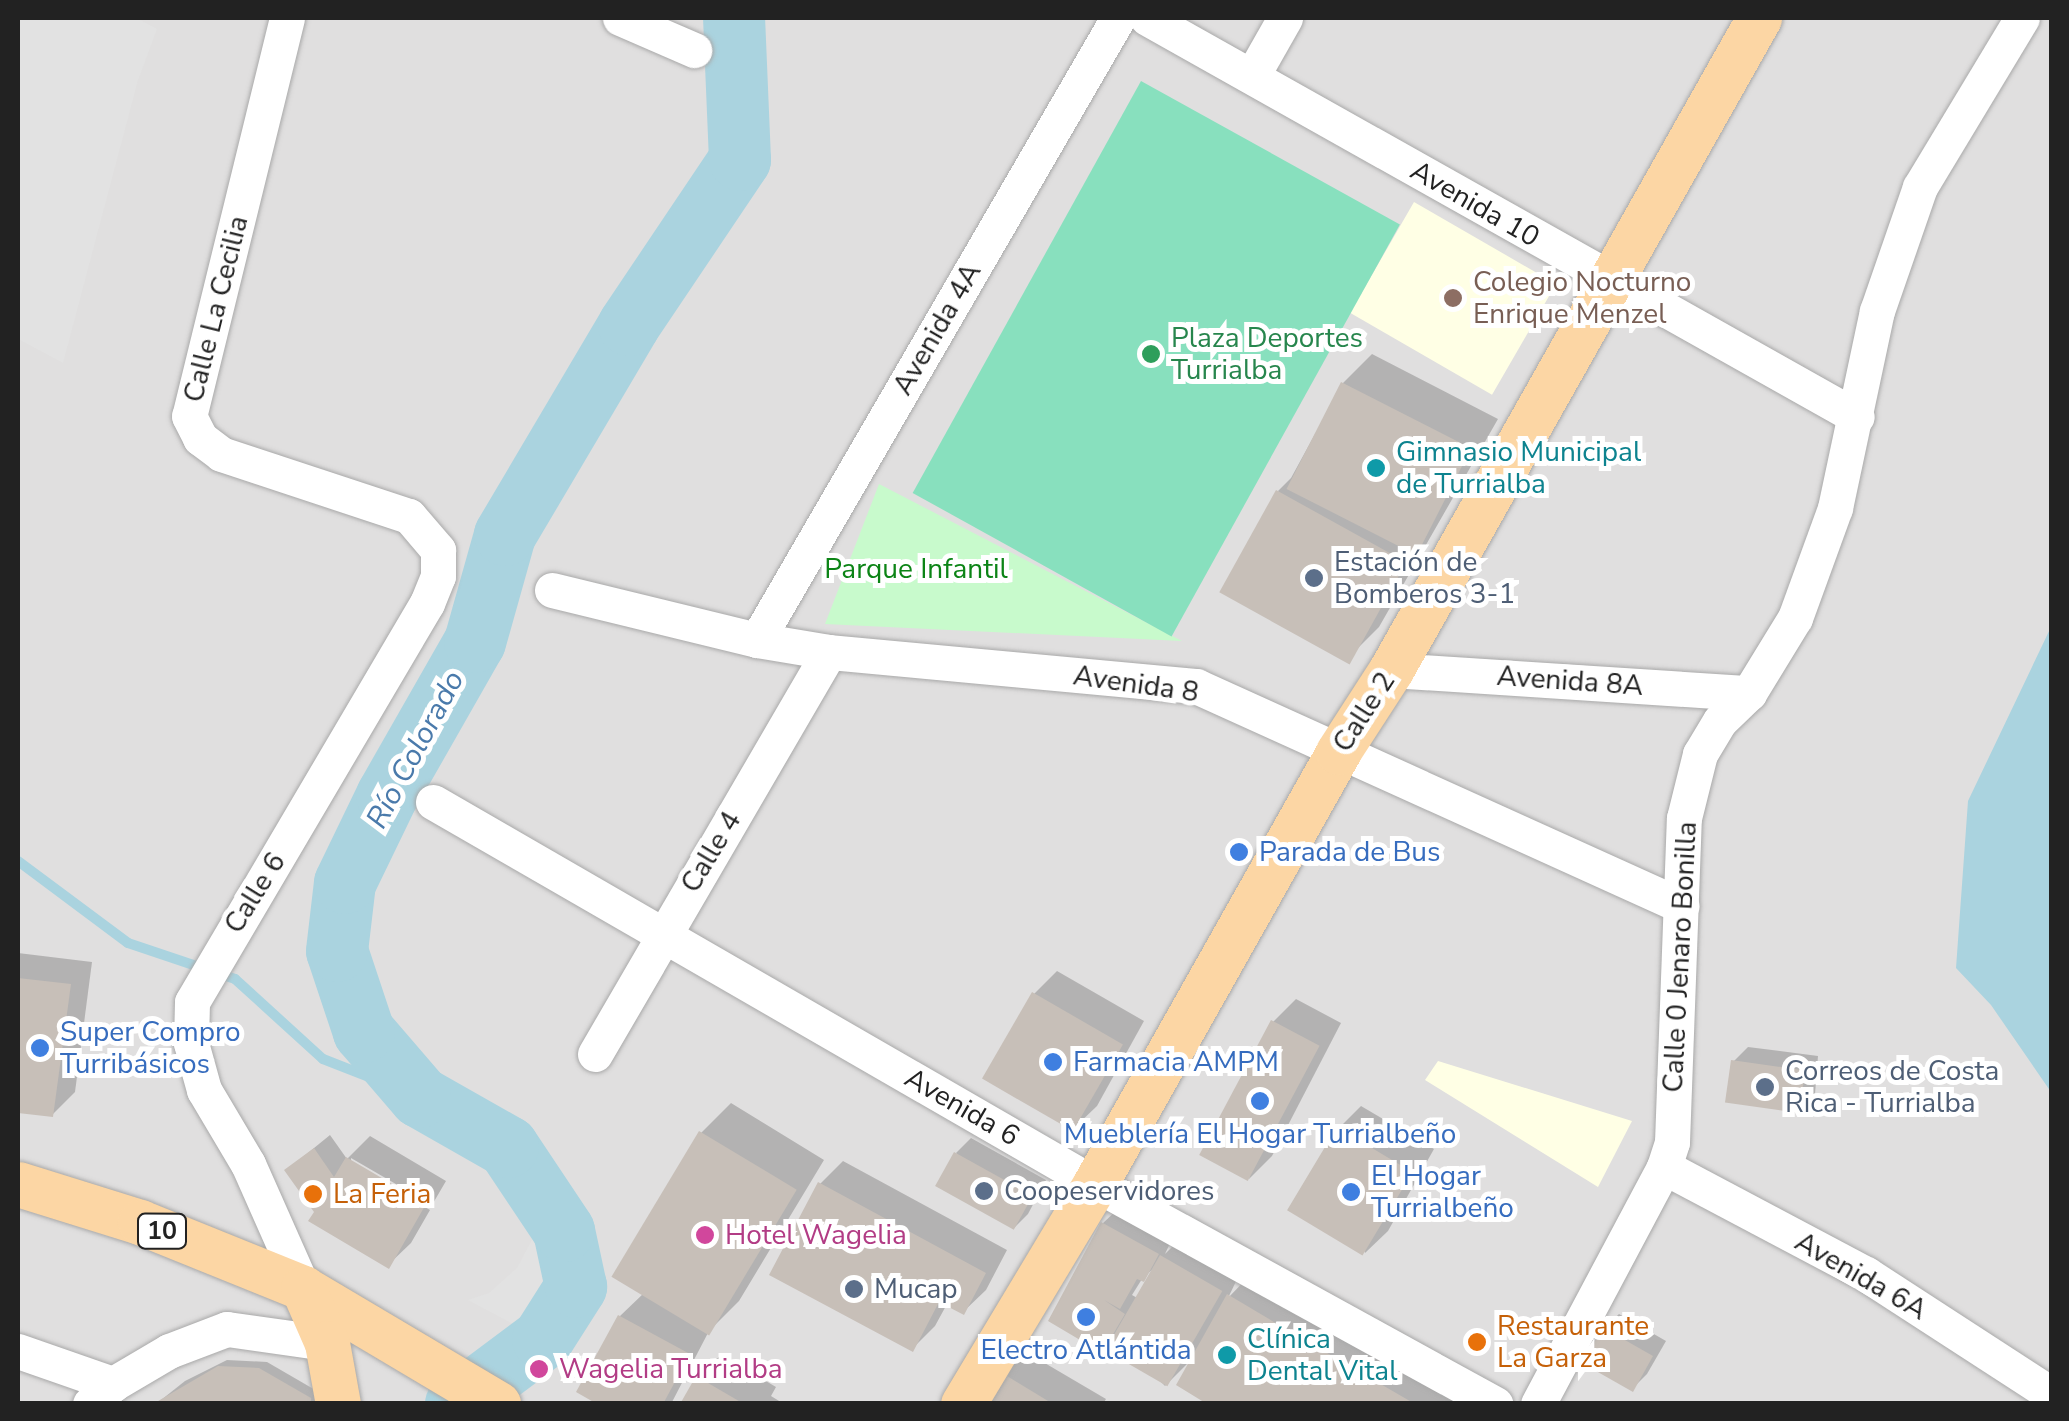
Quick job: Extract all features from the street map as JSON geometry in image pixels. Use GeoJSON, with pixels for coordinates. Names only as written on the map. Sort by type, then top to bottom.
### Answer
{"type":"FeatureCollection","features":[{"type":"Feature","properties":{"kind":"main road","name":"Calle 2"},"geometry":{"type":"LineString","coordinates":[[962,1404],[1095,1184],[1338,752],[1392,670],[1759,18]]}},
{"type":"Feature","properties":{"kind":"main road","name":"10"},"geometry":{"type":"LineString","coordinates":[[18,1184],[140,1222],[303,1288],[490,1399]]}},
{"type":"Feature","properties":{"kind":"main road"},"geometry":{"type":"LineString","coordinates":[[303,1288],[327,1343],[338,1404]]}},
{"type":"Feature","properties":{"kind":"street","name":"Calle La Cecilia"},"geometry":{"type":"LineString","coordinates":[[287,18],[189,416],[200,438],[221,454],[409,516]]}},
{"type":"Feature","properties":{"kind":"street"},"geometry":{"type":"LineString","coordinates":[[620,18],[694,50]]}},
{"type":"Feature","properties":{"kind":"street","name":"Avenida 4A"},"geometry":{"type":"LineString","coordinates":[[757,640],[1118,18]]}},
{"type":"Feature","properties":{"kind":"street","name":"Avenida 10"},"geometry":{"type":"LineString","coordinates":[[1148,18],[1612,282],[1857,416]]}},
{"type":"Feature","properties":{"kind":"street"},"geometry":{"type":"LineString","coordinates":[[1252,76],[1284,18]]}},
{"type":"Feature","properties":{"kind":"street","name":"Calle 0 Jenaro Bonilla"},"geometry":{"type":"LineString","coordinates":[[1538,1404],[1664,1167],[1672,1142],[1684,818],[1700,754],[1720,721],[1749,692],[1795,618],[1835,508],[1877,311],[1920,187],[2022,18]]}},
{"type":"Feature","properties":{"kind":"street","name":"Calle 6"},"geometry":{"type":"LineString","coordinates":[[303,1288],[248,1164],[204,1090],[191,1043],[192,1002],[222,944],[292,835],[427,603],[438,576],[438,550],[409,516]]}},
{"type":"Feature","properties":{"kind":"street","name":"Avenida 8"},"geometry":{"type":"LineString","coordinates":[[552,590],[757,640],[829,652],[1196,686],[1682,906]]}},
{"type":"Feature","properties":{"kind":"street","name":"Calle 4"},"geometry":{"type":"LineString","coordinates":[[595,1054],[829,652]]}},
{"type":"Feature","properties":{"kind":"street","name":"Avenida 8A"},"geometry":{"type":"LineString","coordinates":[[1392,670],[1749,692]]}},
{"type":"Feature","properties":{"kind":"street","name":"Avenida 6"},"geometry":{"type":"LineString","coordinates":[[434,802],[1095,1184],[1495,1404]]}},
{"type":"Feature","properties":{"kind":"street","name":"Avenida 6A"},"geometry":{"type":"LineString","coordinates":[[1664,1167],[1866,1274],[2052,1395]]}},
{"type":"Feature","properties":{"kind":"street"},"geometry":{"type":"LineString","coordinates":[[18,1352],[102,1394],[169,1351],[227,1329],[327,1343]]}},
{"type":"Feature","properties":{"kind":"shaded area"},"geometry":{"type":"Polygon","coordinates":[[[18,18],[2051,18],[2051,1403],[18,1403],[18,18]]]}},
{"type":"Feature","properties":{"kind":"shaded area"},"geometry":{"type":"Polygon","coordinates":[[[18,18],[136,18],[157,29],[138,80],[63,363],[18,339],[18,18]]]}},
{"type":"Feature","properties":{"kind":"shaded area","name":"Colegio Nocturno Enrique Menzel"},"geometry":{"type":"Polygon","coordinates":[[[1414,202],[1556,284],[1492,395],[1350,313],[1414,202]]]}},
{"type":"Feature","properties":{"kind":"shaded area"},"geometry":{"type":"Polygon","coordinates":[[[1438,1061],[1632,1121],[1598,1187],[1425,1080],[1438,1061]]]}},
{"type":"Feature","properties":{"kind":"shaded area"},"geometry":{"type":"Polygon","coordinates":[[[534,1236],[562,1250],[521,1328],[468,1300],[489,1293],[517,1268],[534,1236]]]}},
{"type":"Feature","properties":{"kind":"green space","name":"Plaza Deportes Turrialba"},"geometry":{"type":"Polygon","coordinates":[[[1141,81],[1400,225],[1172,636],[913,493],[1141,81]]]}},
{"type":"Feature","properties":{"kind":"green space","name":"Parque Infantil"},"geometry":{"type":"Polygon","coordinates":[[[879,484],[1182,641],[825,624],[879,484]]]}},
{"type":"Feature","properties":{"kind":"water"},"geometry":{"type":"Polygon","coordinates":[[[2051,627],[2051,1092],[1991,1005],[1956,968],[1968,801],[2051,627]]]}},
{"type":"Feature","properties":{"kind":"building","name":"Gimnasio Municipal de Turrialba"},"geometry":{"type":"Polygon","coordinates":[[[1341,382],[1471,448],[1417,555],[1287,489],[1341,382]]]}},
{"type":"Feature","properties":{"kind":"building","name":"Estación de Bomberos 3-1"},"geometry":{"type":"Polygon","coordinates":[[[1276,490],[1406,562],[1350,665],[1219,592],[1276,490]]]}},
{"type":"Feature","properties":{"kind":"building","name":"Super Compro Turribásicos"},"geometry":{"type":"Polygon","coordinates":[[[18,978],[71,984],[53,1117],[18,1113],[18,978]]]}},
{"type":"Feature","properties":{"kind":"building","name":"Farmacia AMPM"},"geometry":{"type":"Polygon","coordinates":[[[1032,992],[1123,1044],[1073,1131],[982,1079],[1032,992]]]}},
{"type":"Feature","properties":{"kind":"building","name":"Mueblería El Hogar Turrialbeño"},"geometry":{"type":"Polygon","coordinates":[[[1271,1020],[1320,1046],[1248,1181],[1199,1155],[1271,1020]]]}},
{"type":"Feature","properties":{"kind":"building","name":"Correos de Costa Rica - Turrialba"},"geometry":{"type":"Polygon","coordinates":[[[1731,1060],[1805,1070],[1799,1113],[1725,1103],[1731,1060]]]}},
{"type":"Feature","properties":{"kind":"building","name":"El Hogar Turrialbeño"},"geometry":{"type":"Polygon","coordinates":[[[1337,1127],[1412,1172],[1362,1255],[1287,1210],[1337,1127]]]}},
{"type":"Feature","properties":{"kind":"building","name":"Hotel Wagelia"},"geometry":{"type":"Polygon","coordinates":[[[699,1131],[797,1190],[709,1335],[611,1277],[699,1131]]]}},
{"type":"Feature","properties":{"kind":"building"},"geometry":{"type":"Polygon","coordinates":[[[314,1148],[334,1177],[346,1157],[426,1204],[389,1269],[308,1221],[314,1212],[284,1170],[314,1148]]]}},
{"type":"Feature","properties":{"kind":"building","name":"Coopeservidores"},"geometry":{"type":"Polygon","coordinates":[[[954,1152],[1033,1196],[1014,1230],[935,1186],[954,1152]]]}},
{"type":"Feature","properties":{"kind":"building"},"geometry":{"type":"Polygon","coordinates":[[[818,1182],[986,1273],[964,1315],[939,1302],[913,1352],[769,1275],[818,1182]]]}},
{"type":"Feature","properties":{"kind":"building"},"geometry":{"type":"Polygon","coordinates":[[[1101,1222],[1159,1254],[1144,1282],[1137,1279],[1120,1309],[1104,1300],[1125,1314],[1102,1353],[1048,1321],[1101,1222]]]}},
{"type":"Feature","properties":{"kind":"building"},"geometry":{"type":"Polygon","coordinates":[[[1160,1255],[1222,1291],[1167,1386],[1105,1350],[1160,1255]]]}},
{"type":"Feature","properties":{"kind":"building"},"geometry":{"type":"Polygon","coordinates":[[[1227,1294],[1415,1404],[1207,1404],[1176,1385],[1227,1294]]]}},
{"type":"Feature","properties":{"kind":"building"},"geometry":{"type":"Polygon","coordinates":[[[618,1315],[690,1354],[663,1404],[597,1404],[576,1392],[618,1315]]]}},
{"type":"Feature","properties":{"kind":"building"},"geometry":{"type":"Polygon","coordinates":[[[1602,1327],[1653,1356],[1633,1392],[1589,1367],[1589,1351],[1602,1327]]]}},
{"type":"Feature","properties":{"kind":"building"},"geometry":{"type":"Polygon","coordinates":[[[218,1366],[259,1368],[311,1398],[311,1404],[153,1404],[218,1366]]]}},
{"type":"Feature","properties":{"kind":"building"},"geometry":{"type":"Polygon","coordinates":[[[1002,1373],[1053,1404],[985,1404],[1002,1373]]]}},
{"type":"Feature","properties":{"kind":"building"},"geometry":{"type":"Polygon","coordinates":[[[696,1376],[744,1404],[680,1404],[696,1376]]]}},
{"type":"Feature","properties":{"kind":"waterway","name":"Río Colorado"},"geometry":{"type":"LineString","coordinates":[[456,1404],[543,1339],[576,1287],[564,1231],[508,1147],[420,1097],[364,1032],[337,951],[345,883],[387,796],[475,642],[505,535],[629,325],[740,160],[734,18]]}},
{"type":"Feature","properties":{"kind":"waterway"},"geometry":{"type":"LineString","coordinates":[[18,861],[128,943],[235,979],[323,1059],[420,1097]]}},
{"type":"Feature","properties":{"kind":"place","name":"Colegio Nocturno Enrique Menzel"},"geometry":{"type":"Point","coordinates":[1453,298]}},
{"type":"Feature","properties":{"kind":"place","name":"Plaza Deportes Turrialba"},"geometry":{"type":"Point","coordinates":[1151,354]}},
{"type":"Feature","properties":{"kind":"place","name":"Gimnasio Municipal de Turrialba"},"geometry":{"type":"Point","coordinates":[1376,468]}},
{"type":"Feature","properties":{"kind":"place","name":"Estación de Bomberos 3-1"},"geometry":{"type":"Point","coordinates":[1314,578]}},
{"type":"Feature","properties":{"kind":"place","name":"Parada de Bus"},"geometry":{"type":"Point","coordinates":[1239,852]}},
{"type":"Feature","properties":{"kind":"place","name":"Super Compro Turribásicos"},"geometry":{"type":"Point","coordinates":[40,1048]}},
{"type":"Feature","properties":{"kind":"place","name":"Farmacia AMPM"},"geometry":{"type":"Point","coordinates":[1053,1062]}},
{"type":"Feature","properties":{"kind":"place","name":"Correos de Costa Rica - Turrialba"},"geometry":{"type":"Point","coordinates":[1765,1087]}},
{"type":"Feature","properties":{"kind":"place","name":"Mueblería El Hogar Turrialbeño"},"geometry":{"type":"Point","coordinates":[1260,1101]}},
{"type":"Feature","properties":{"kind":"place","name":"Coopeservidores"},"geometry":{"type":"Point","coordinates":[984,1191]}},
{"type":"Feature","properties":{"kind":"place","name":"El Hogar Turrialbeño"},"geometry":{"type":"Point","coordinates":[1351,1192]}},
{"type":"Feature","properties":{"kind":"place","name":"La Feria"},"geometry":{"type":"Point","coordinates":[313,1194]}},
{"type":"Feature","properties":{"kind":"place","name":"Hotel Wagelia"},"geometry":{"type":"Point","coordinates":[705,1235]}},
{"type":"Feature","properties":{"kind":"place","name":"Mucap"},"geometry":{"type":"Point","coordinates":[854,1289]}},
{"type":"Feature","properties":{"kind":"place","name":"Electro Atlántida"},"geometry":{"type":"Point","coordinates":[1086,1317]}},
{"type":"Feature","properties":{"kind":"place","name":"Restaurante La Garza"},"geometry":{"type":"Point","coordinates":[1477,1342]}},
{"type":"Feature","properties":{"kind":"place","name":"Clínica Dental Vital"},"geometry":{"type":"Point","coordinates":[1227,1355]}},
{"type":"Feature","properties":{"kind":"place","name":"Wagelia Turrialba"},"geometry":{"type":"Point","coordinates":[539,1369]}}]}
